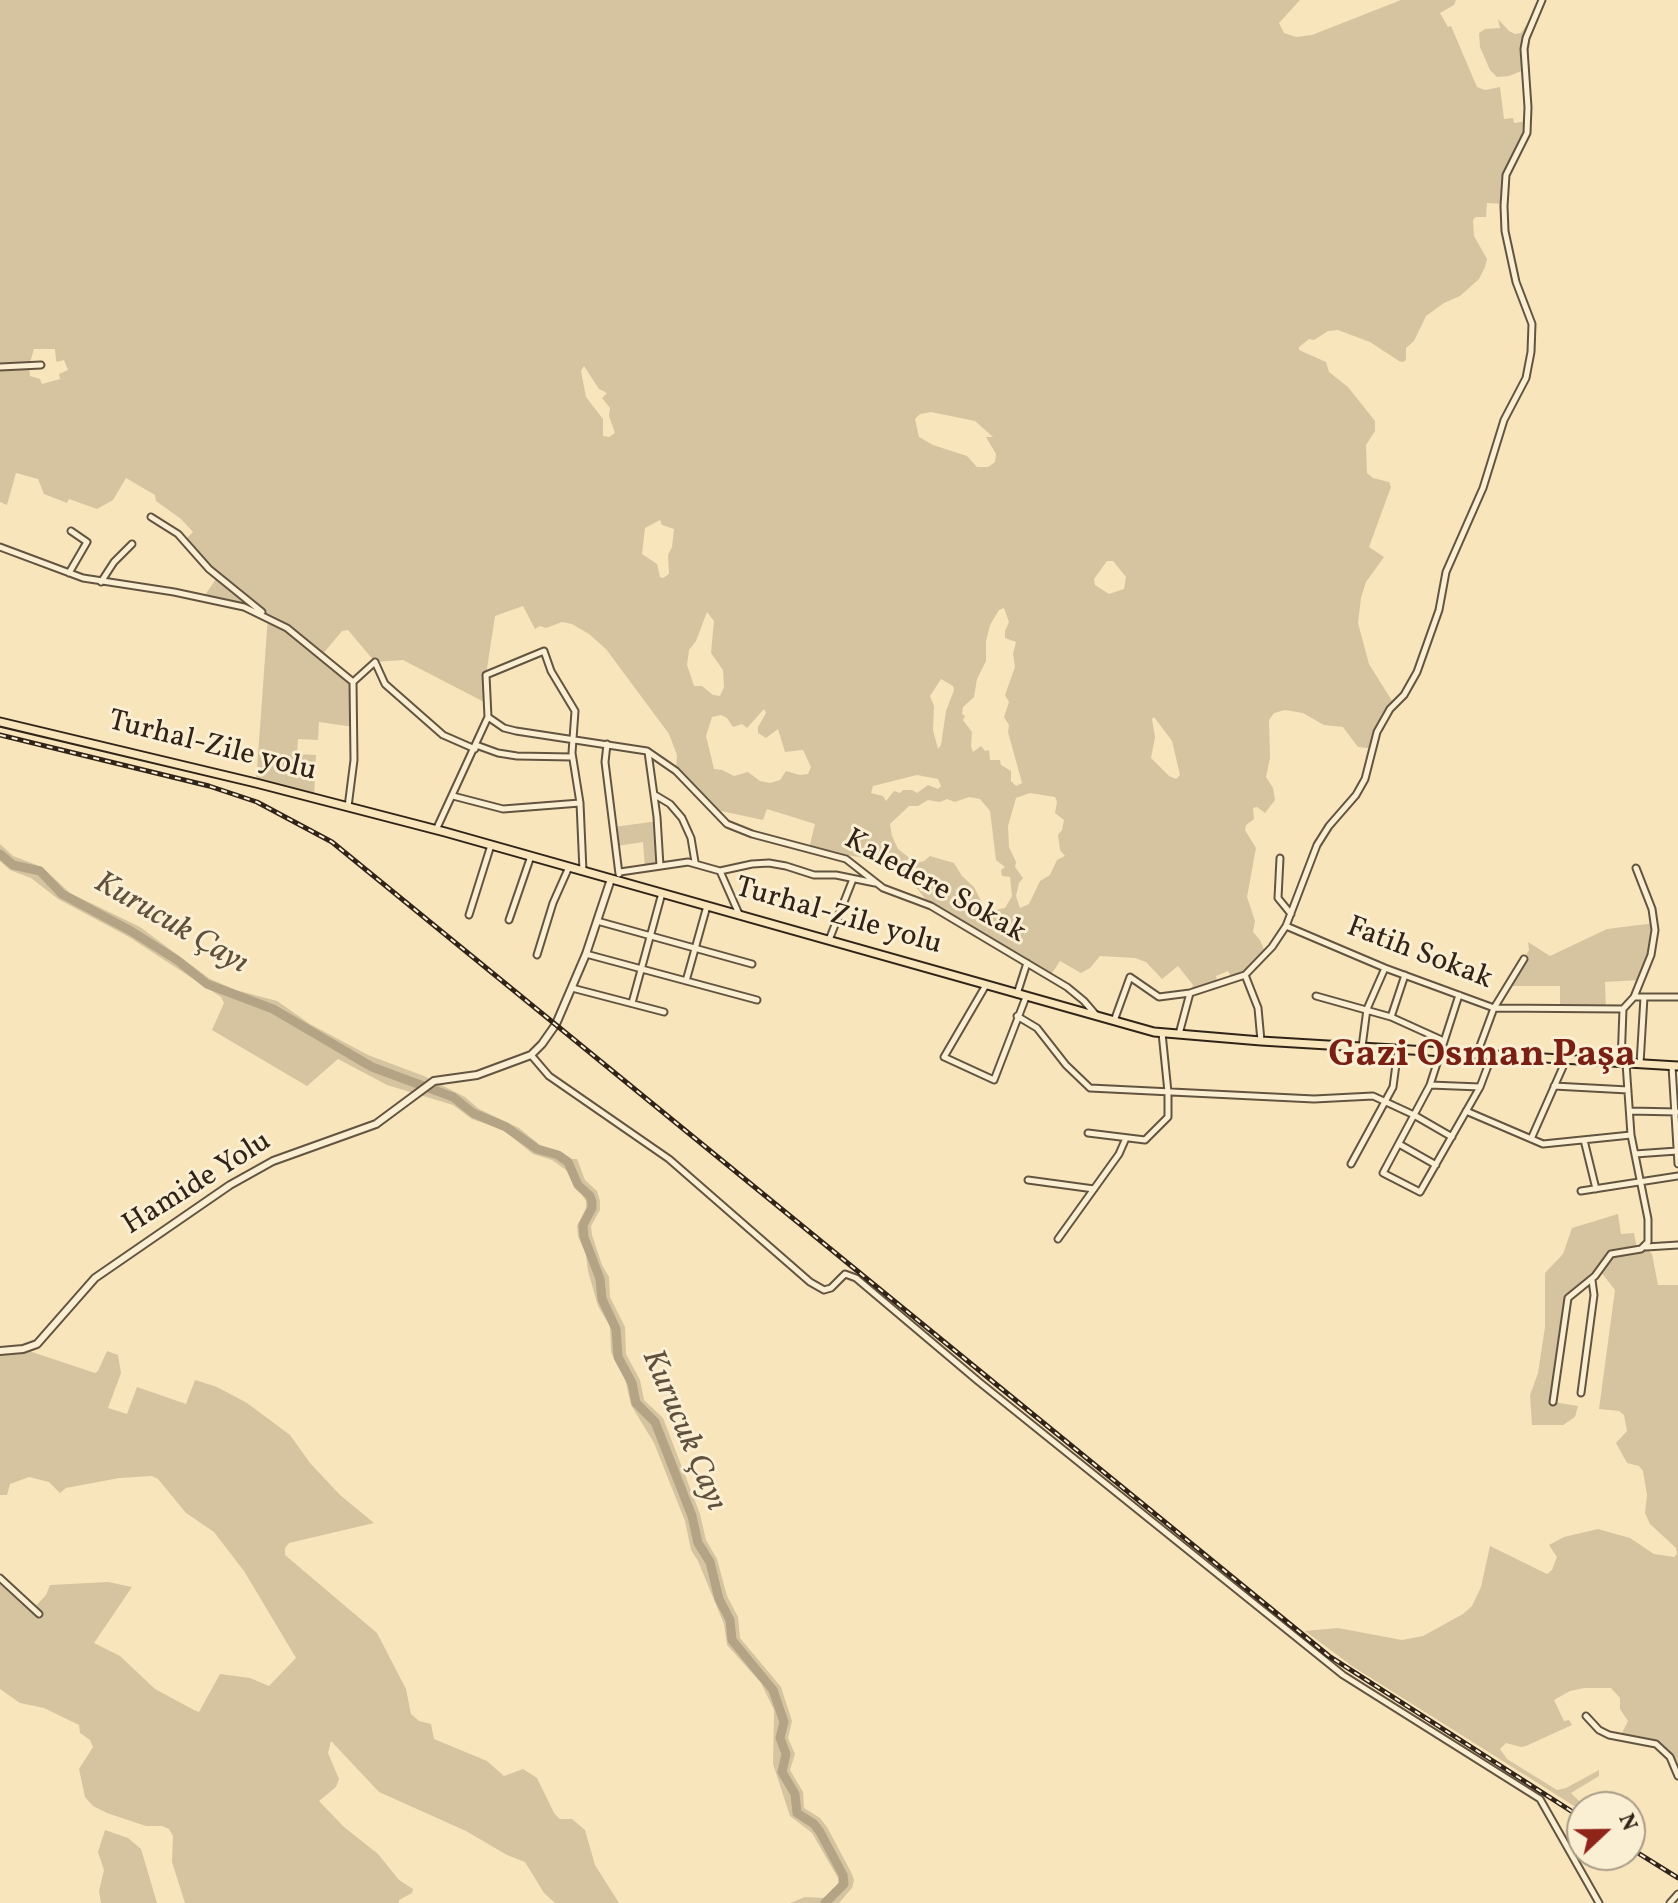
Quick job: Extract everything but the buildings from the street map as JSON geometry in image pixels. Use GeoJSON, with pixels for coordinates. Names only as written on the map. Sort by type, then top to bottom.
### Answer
{"type":"FeatureCollection","features":[{"type":"Feature","properties":{"kind":"main road","name":"Turhal-Zile yolu"},"geometry":{"type":"LineString","coordinates":[[0,722],[348,807],[583,871],[616,877],[707,906],[1162,1033],[1675,1066]]}},
{"type":"Feature","properties":{"kind":"street"},"geometry":{"type":"LineString","coordinates":[[1114,1022],[1130,977],[1159,997],[1190,993],[1245,975],[1263,957],[1286,926],[1317,845],[1367,776],[1377,732],[1390,709],[1411,684],[1439,610],[1446,572],[1483,488],[1504,420],[1526,378],[1532,328],[1516,282],[1507,241],[1504,206],[1506,175],[1527,133],[1524,49],[1542,0]]}},
{"type":"Feature","properties":{"kind":"street"},"geometry":{"type":"LineString","coordinates":[[0,367],[41,365]]}},
{"type":"Feature","properties":{"kind":"street"},"geometry":{"type":"LineString","coordinates":[[151,517],[185,540],[209,569],[264,615],[294,633],[353,682]]}},
{"type":"Feature","properties":{"kind":"street"},"geometry":{"type":"LineString","coordinates":[[69,573],[87,542],[71,531]]}},
{"type":"Feature","properties":{"kind":"street"},"geometry":{"type":"LineString","coordinates":[[101,582],[114,562],[132,544]]}},
{"type":"Feature","properties":{"kind":"street"},"geometry":{"type":"LineString","coordinates":[[0,547],[101,582],[189,595],[244,607],[264,615]]}},
{"type":"Feature","properties":{"kind":"street"},"geometry":{"type":"LineString","coordinates":[[436,830],[488,717],[486,675],[544,651],[555,678],[575,711],[572,757],[580,803],[583,871]]}},
{"type":"Feature","properties":{"kind":"street"},"geometry":{"type":"LineString","coordinates":[[348,807],[354,760],[353,682],[375,662],[385,684],[443,735],[507,755],[572,757]]}},
{"type":"Feature","properties":{"kind":"street","name":"Kaledere Sokak"},"geometry":{"type":"LineString","coordinates":[[488,717],[504,728],[647,751],[676,771],[727,824],[752,834],[836,855],[853,863],[876,883],[898,895],[931,906],[1078,995],[1097,1017]]}},
{"type":"Feature","properties":{"kind":"street"},"geometry":{"type":"LineString","coordinates":[[607,744],[605,762],[616,877],[556,1024],[531,1055],[549,1076],[669,1159],[810,1282],[824,1290],[831,1288],[845,1274],[856,1278],[978,1381],[1343,1675],[1540,1799],[1599,1903]]}},
{"type":"Feature","properties":{"kind":"street"},"geometry":{"type":"LineString","coordinates":[[647,751],[655,795],[660,866]]}},
{"type":"Feature","properties":{"kind":"street"},"geometry":{"type":"LineString","coordinates":[[655,795],[670,804],[682,818],[691,838],[695,863]]}},
{"type":"Feature","properties":{"kind":"street"},"geometry":{"type":"LineString","coordinates":[[453,796],[503,809],[580,803]]}},
{"type":"Feature","properties":{"kind":"street"},"geometry":{"type":"LineString","coordinates":[[469,915],[491,845]]}},
{"type":"Feature","properties":{"kind":"street"},"geometry":{"type":"LineString","coordinates":[[509,920],[531,856]]}},
{"type":"Feature","properties":{"kind":"street"},"geometry":{"type":"LineString","coordinates":[[1280,858],[1278,898],[1291,914]]}},
{"type":"Feature","properties":{"kind":"street"},"geometry":{"type":"LineString","coordinates":[[616,877],[660,866],[695,863],[720,871],[769,863],[814,875],[831,874],[876,883]]}},
{"type":"Feature","properties":{"kind":"street"},"geometry":{"type":"LineString","coordinates":[[537,955],[553,903],[569,867]]}},
{"type":"Feature","properties":{"kind":"street"},"geometry":{"type":"LineString","coordinates":[[1636,868],[1652,909],[1655,930],[1651,955],[1634,997],[1623,1009],[1623,1063],[1631,1135],[1648,1219],[1648,1242],[1645,1247]]}},
{"type":"Feature","properties":{"kind":"street"},"geometry":{"type":"LineString","coordinates":[[720,871],[740,915]]}},
{"type":"Feature","properties":{"kind":"street"},"geometry":{"type":"LineString","coordinates":[[829,940],[853,879]]}},
{"type":"Feature","properties":{"kind":"street"},"geometry":{"type":"LineString","coordinates":[[632,1003],[662,893]]}},
{"type":"Feature","properties":{"kind":"street"},"geometry":{"type":"LineString","coordinates":[[686,981],[707,906]]}},
{"type":"Feature","properties":{"kind":"street"},"geometry":{"type":"LineString","coordinates":[[597,921],[752,964]]}},
{"type":"Feature","properties":{"kind":"street","name":"Fatih Sokak"},"geometry":{"type":"LineString","coordinates":[[1286,926],[1385,968],[1494,1008],[1623,1009]]}},
{"type":"Feature","properties":{"kind":"street"},"geometry":{"type":"LineString","coordinates":[[586,954],[757,1000]]}},
{"type":"Feature","properties":{"kind":"street"},"geometry":{"type":"LineString","coordinates":[[1477,1054],[1494,1008],[1524,959]]}},
{"type":"Feature","properties":{"kind":"street"},"geometry":{"type":"LineString","coordinates":[[1017,994],[1027,963]]}},
{"type":"Feature","properties":{"kind":"street"},"geometry":{"type":"LineString","coordinates":[[1362,1047],[1367,1009],[1385,968]]}},
{"type":"Feature","properties":{"kind":"street"},"geometry":{"type":"LineString","coordinates":[[1245,975],[1258,1008],[1261,1041]]}},
{"type":"Feature","properties":{"kind":"street"},"geometry":{"type":"LineString","coordinates":[[1391,1017],[1405,975]]}},
{"type":"Feature","properties":{"kind":"street"},"geometry":{"type":"LineString","coordinates":[[986,985],[944,1057],[994,1080],[1026,997]]}},
{"type":"Feature","properties":{"kind":"street"},"geometry":{"type":"LineString","coordinates":[[572,988],[664,1012]]}},
{"type":"Feature","properties":{"kind":"street"},"geometry":{"type":"LineString","coordinates":[[1178,1035],[1190,993]]}},
{"type":"Feature","properties":{"kind":"street"},"geometry":{"type":"LineString","coordinates":[[1459,995],[1430,1085],[1383,1173],[1420,1192],[1480,1087],[1492,1055]]}},
{"type":"Feature","properties":{"kind":"street"},"geometry":{"type":"LineString","coordinates":[[1316,996],[1391,1017],[1444,1041]]}},
{"type":"Feature","properties":{"kind":"street"},"geometry":{"type":"LineString","coordinates":[[1634,997],[1678,997]]}},
{"type":"Feature","properties":{"kind":"street"},"geometry":{"type":"LineString","coordinates":[[1640,1064],[1644,997]]}},
{"type":"Feature","properties":{"kind":"street"},"geometry":{"type":"LineString","coordinates":[[1017,1016],[1037,1028],[1087,1087],[1314,1099],[1366,1096],[1414,1115],[1452,1137]]}},
{"type":"Feature","properties":{"kind":"street"},"geometry":{"type":"LineString","coordinates":[[1088,1133],[1148,1139],[1162,1124],[1170,1113],[1162,1033]]}},
{"type":"Feature","properties":{"kind":"street"},"geometry":{"type":"LineString","coordinates":[[1351,1164],[1393,1087],[1398,1049]]}},
{"type":"Feature","properties":{"kind":"street","name":"Hamide Yolu"},"geometry":{"type":"LineString","coordinates":[[0,1351],[37,1344],[95,1278],[230,1185],[285,1155],[376,1124],[438,1080],[477,1075],[531,1055]]}},
{"type":"Feature","properties":{"kind":"street"},"geometry":{"type":"LineString","coordinates":[[1531,1139],[1566,1060]]}},
{"type":"Feature","properties":{"kind":"street"},"geometry":{"type":"LineString","coordinates":[[1675,1066],[1678,1164]]}},
{"type":"Feature","properties":{"kind":"street"},"geometry":{"type":"LineString","coordinates":[[1430,1085],[1480,1087]]}},
{"type":"Feature","properties":{"kind":"street"},"geometry":{"type":"LineString","coordinates":[[1554,1086],[1628,1090]]}},
{"type":"Feature","properties":{"kind":"street"},"geometry":{"type":"LineString","coordinates":[[1466,1111],[1543,1144],[1631,1135]]}},
{"type":"Feature","properties":{"kind":"street"},"geometry":{"type":"LineString","coordinates":[[1630,1111],[1676,1112]]}},
{"type":"Feature","properties":{"kind":"street"},"geometry":{"type":"LineString","coordinates":[[1058,1239],[1119,1154],[1126,1138]]}},
{"type":"Feature","properties":{"kind":"street"},"geometry":{"type":"LineString","coordinates":[[1584,1140],[1596,1189]]}},
{"type":"Feature","properties":{"kind":"street"},"geometry":{"type":"LineString","coordinates":[[1399,1144],[1436,1165]]}},
{"type":"Feature","properties":{"kind":"street"},"geometry":{"type":"LineString","coordinates":[[1635,1154],[1677,1151]]}},
{"type":"Feature","properties":{"kind":"street"},"geometry":{"type":"LineString","coordinates":[[1581,1191],[1678,1176]]}},
{"type":"Feature","properties":{"kind":"street"},"geometry":{"type":"LineString","coordinates":[[1028,1180],[1094,1189]]}},
{"type":"Feature","properties":{"kind":"street"},"geometry":{"type":"LineString","coordinates":[[1553,1402],[1567,1302],[1573,1292],[1592,1279],[1611,1254],[1645,1247],[1678,1245]]}},
{"type":"Feature","properties":{"kind":"street"},"geometry":{"type":"LineString","coordinates":[[1581,1393],[1594,1295],[1592,1279]]}},
{"type":"Feature","properties":{"kind":"street"},"geometry":{"type":"LineString","coordinates":[[0,1578],[39,1614]]}},
{"type":"Feature","properties":{"kind":"street"},"geometry":{"type":"LineString","coordinates":[[1586,1716],[1599,1730],[1609,1735],[1656,1744],[1670,1757],[1678,1776]]}},
{"type":"Feature","properties":{"kind":"street"},"geometry":{"type":"LineString","coordinates":[[1670,1903],[1678,1894]]}},
{"type":"Feature","properties":{"kind":"shaded area"},"geometry":{"type":"Polygon","coordinates":[[[0,0],[1300,0],[1279,23],[1284,33],[1296,37],[1312,35],[1401,0],[1456,0],[1454,5],[1440,13],[1448,27],[1451,26],[1477,87],[1485,90],[1500,87],[1504,119],[1513,118],[1514,123],[1528,121],[1527,133],[1508,169],[1504,204],[1487,203],[1486,217],[1473,220],[1474,236],[1487,259],[1479,279],[1460,296],[1426,316],[1414,341],[1406,348],[1406,360],[1399,361],[1370,342],[1338,330],[1328,331],[1314,340],[1309,339],[1299,347],[1299,350],[1326,362],[1329,372],[1348,387],[1375,421],[1375,431],[1366,445],[1367,473],[1389,482],[1391,487],[1369,547],[1384,557],[1366,582],[1358,623],[1369,664],[1394,704],[1371,747],[1367,748],[1358,747],[1343,727],[1324,725],[1303,713],[1285,710],[1274,713],[1269,720],[1270,758],[1266,777],[1273,788],[1275,800],[1265,813],[1257,807],[1253,808],[1254,819],[1245,830],[1256,848],[1247,897],[1255,921],[1253,932],[1266,954],[1254,967],[1233,980],[1228,971],[1216,976],[1218,985],[1190,993],[1193,985],[1178,966],[1162,979],[1146,962],[1135,958],[1100,956],[1081,973],[1060,961],[1050,976],[931,906],[897,863],[809,849],[815,824],[767,809],[763,820],[712,809],[676,771],[677,755],[669,734],[606,649],[572,624],[562,622],[535,629],[523,606],[495,616],[486,675],[488,704],[403,660],[375,662],[348,630],[342,631],[322,655],[353,682],[354,727],[319,722],[318,740],[298,739],[297,754],[316,755],[314,798],[256,783],[268,616],[203,598],[218,576],[185,540],[193,532],[156,501],[155,495],[126,478],[113,500],[97,509],[44,494],[38,479],[16,473],[7,505],[0,502],[0,0]],[[34,349],[29,366],[30,376],[40,379],[42,384],[60,379],[59,374],[68,370],[64,360],[57,362],[55,349],[34,349]],[[584,366],[581,371],[586,397],[603,419],[603,436],[609,437],[615,433],[609,416],[610,408],[602,398],[607,393],[599,389],[584,366]],[[931,412],[920,414],[915,419],[919,437],[967,456],[977,467],[988,467],[995,462],[996,454],[986,437],[993,437],[975,421],[931,412]],[[660,520],[645,528],[642,554],[657,564],[660,577],[669,574],[668,555],[674,529],[662,525],[660,520]],[[1107,561],[1094,579],[1095,585],[1109,594],[1124,589],[1126,577],[1113,561],[1107,561]],[[1004,608],[999,610],[990,625],[986,661],[977,679],[974,697],[963,707],[963,720],[972,732],[973,752],[981,746],[985,751],[989,750],[990,760],[1000,760],[1001,765],[1011,771],[1011,781],[1016,786],[1022,783],[1008,732],[1009,725],[1004,717],[1009,702],[1005,695],[1015,667],[1013,654],[1016,642],[1005,638],[1009,622],[1004,608]],[[707,612],[696,641],[689,650],[687,665],[694,686],[702,686],[713,695],[720,696],[724,687],[723,670],[711,653],[714,621],[707,612]],[[941,679],[930,696],[934,706],[933,730],[938,749],[954,690],[953,686],[941,679]],[[764,709],[747,728],[742,724],[733,727],[721,715],[712,717],[706,736],[714,769],[734,776],[748,772],[760,781],[770,783],[780,780],[786,771],[808,774],[811,767],[803,750],[785,752],[778,729],[766,738],[758,733],[766,713],[764,709]],[[1154,717],[1155,737],[1151,758],[1169,776],[1176,779],[1180,775],[1172,741],[1154,717]],[[917,775],[873,786],[871,793],[883,796],[886,801],[894,791],[912,790],[917,793],[928,785],[938,789],[941,786],[938,779],[917,775]],[[1030,793],[1016,798],[1008,826],[1009,847],[1015,867],[1023,878],[1016,896],[1020,908],[1029,904],[1040,881],[1050,875],[1057,860],[1065,856],[1060,850],[1058,835],[1064,820],[1055,813],[1055,797],[1030,793]],[[969,797],[955,802],[947,799],[940,802],[928,800],[918,806],[909,806],[890,824],[898,849],[916,863],[930,856],[954,863],[974,887],[984,907],[995,910],[1005,908],[1012,896],[1010,877],[1002,876],[1001,870],[1005,867],[996,860],[990,811],[980,799],[969,797]]]}},
{"type":"Feature","properties":{"kind":"shaded area"},"geometry":{"type":"Polygon","coordinates":[[[1540,4],[1531,31],[1526,81],[1524,70],[1497,77],[1490,70],[1480,47],[1479,33],[1485,29],[1500,28],[1498,19],[1509,31],[1521,33],[1540,4]]]}},
{"type":"Feature","properties":{"kind":"shaded area"},"geometry":{"type":"Polygon","coordinates":[[[658,821],[660,866],[645,868],[643,842],[617,846],[614,827],[658,821]]]}},
{"type":"Feature","properties":{"kind":"shaded area"},"geometry":{"type":"Polygon","coordinates":[[[0,844],[13,856],[42,867],[70,893],[140,927],[210,979],[277,1001],[310,1024],[368,1055],[424,1076],[465,1097],[479,1109],[519,1128],[540,1145],[570,1159],[577,1159],[585,1180],[597,1191],[600,1201],[600,1210],[591,1226],[592,1235],[609,1277],[610,1297],[625,1327],[626,1354],[640,1380],[644,1400],[663,1418],[700,1514],[706,1540],[717,1559],[727,1596],[738,1617],[740,1638],[781,1687],[792,1721],[788,1738],[795,1754],[790,1770],[803,1792],[804,1808],[820,1818],[827,1827],[854,1880],[852,1888],[839,1903],[790,1903],[805,1897],[823,1898],[829,1895],[838,1885],[838,1878],[812,1833],[790,1816],[773,1764],[774,1710],[761,1683],[727,1645],[724,1624],[691,1550],[685,1521],[654,1443],[631,1405],[625,1379],[611,1352],[610,1326],[598,1306],[586,1255],[578,1236],[577,1226],[586,1201],[566,1170],[552,1160],[533,1154],[503,1130],[472,1119],[453,1105],[387,1085],[338,1059],[307,1086],[212,1030],[224,1003],[221,997],[129,937],[58,899],[31,878],[10,870],[0,861],[0,844]]]}},
{"type":"Feature","properties":{"kind":"shaded area"},"geometry":{"type":"Polygon","coordinates":[[[1655,923],[1654,942],[1640,980],[1605,982],[1606,1009],[1560,1008],[1560,986],[1508,986],[1529,950],[1528,942],[1550,956],[1607,929],[1655,923]]]}},
{"type":"Feature","properties":{"kind":"shaded area"},"geometry":{"type":"Polygon","coordinates":[[[1618,1214],[1621,1234],[1634,1233],[1637,1249],[1645,1247],[1652,1254],[1658,1285],[1678,1285],[1678,1776],[1661,1747],[1620,1737],[1628,1721],[1620,1709],[1620,1698],[1611,1688],[1570,1691],[1554,1700],[1564,1721],[1569,1720],[1572,1725],[1526,1746],[1506,1743],[1500,1749],[1507,1759],[1557,1790],[1599,1770],[1599,1776],[1574,1791],[1566,1791],[1566,1801],[1352,1666],[1305,1631],[1338,1628],[1402,1640],[1423,1636],[1472,1606],[1481,1587],[1490,1546],[1547,1574],[1557,1557],[1549,1545],[1564,1537],[1598,1529],[1630,1538],[1654,1554],[1674,1557],[1677,1554],[1676,1548],[1650,1524],[1645,1513],[1647,1495],[1643,1471],[1639,1466],[1627,1463],[1616,1443],[1627,1431],[1624,1415],[1619,1411],[1599,1409],[1615,1290],[1600,1271],[1570,1295],[1553,1402],[1578,1406],[1575,1417],[1563,1425],[1532,1425],[1530,1395],[1538,1373],[1545,1327],[1545,1273],[1563,1254],[1572,1228],[1618,1214]]]}},
{"type":"Feature","properties":{"kind":"shaded area"},"geometry":{"type":"Polygon","coordinates":[[[23,1349],[95,1373],[107,1351],[118,1355],[121,1373],[108,1408],[127,1414],[137,1387],[186,1404],[195,1380],[217,1387],[247,1403],[290,1435],[310,1463],[340,1495],[374,1523],[289,1543],[285,1555],[377,1633],[406,1689],[411,1714],[419,1721],[431,1724],[434,1739],[487,1761],[504,1776],[523,1769],[537,1778],[554,1813],[560,1819],[572,1819],[585,1830],[595,1865],[619,1903],[555,1903],[544,1893],[525,1862],[466,1831],[379,1792],[331,1741],[328,1753],[339,1779],[336,1787],[319,1801],[344,1827],[378,1854],[399,1880],[413,1889],[412,1893],[399,1903],[185,1903],[172,1862],[173,1836],[169,1829],[146,1826],[93,1806],[85,1797],[79,1769],[93,1747],[90,1740],[80,1733],[79,1725],[44,1708],[20,1703],[0,1689],[0,1578],[33,1609],[46,1595],[50,1585],[108,1582],[132,1587],[94,1643],[120,1656],[155,1689],[199,1712],[220,1674],[250,1678],[269,1686],[296,1658],[244,1571],[214,1532],[186,1513],[158,1479],[152,1476],[119,1478],[66,1488],[60,1493],[49,1482],[29,1477],[10,1484],[7,1495],[0,1495],[0,1351],[23,1349]]]}},
{"type":"Feature","properties":{"kind":"shaded area"},"geometry":{"type":"Polygon","coordinates":[[[105,1830],[128,1838],[141,1849],[157,1903],[101,1903],[99,1891],[104,1870],[98,1852],[105,1830]]]}},
{"type":"Feature","properties":{"kind":"waterway","name":"Kurucuk Çayı"},"geometry":{"type":"LineString","coordinates":[[0,854],[13,865],[40,871],[62,894],[131,931],[177,960],[207,984],[273,1009],[372,1067],[453,1097],[473,1113],[506,1127],[537,1149],[558,1155],[568,1162],[578,1185],[592,1202],[583,1225],[584,1237],[600,1279],[602,1299],[616,1329],[618,1357],[632,1383],[636,1403],[655,1422],[692,1516],[698,1543],[710,1562],[719,1599],[730,1620],[732,1640],[773,1690],[784,1722],[780,1738],[786,1754],[782,1772],[795,1794],[797,1813],[820,1832],[843,1875],[844,1884],[825,1903]]}},
{"type":"Feature","properties":{"kind":"railway"},"geometry":{"type":"LineString","coordinates":[[0,735],[209,786],[257,802],[332,842],[1329,1656],[1566,1808]]}},
{"type":"Feature","properties":{"kind":"railway"},"geometry":{"type":"LineString","coordinates":[[1646,1858],[1678,1878]]}},
{"type":"Feature","properties":{"kind":"district","name":"Gazi Osman Paşa"},"geometry":{"type":"Point","coordinates":[1482,1058]}}]}
